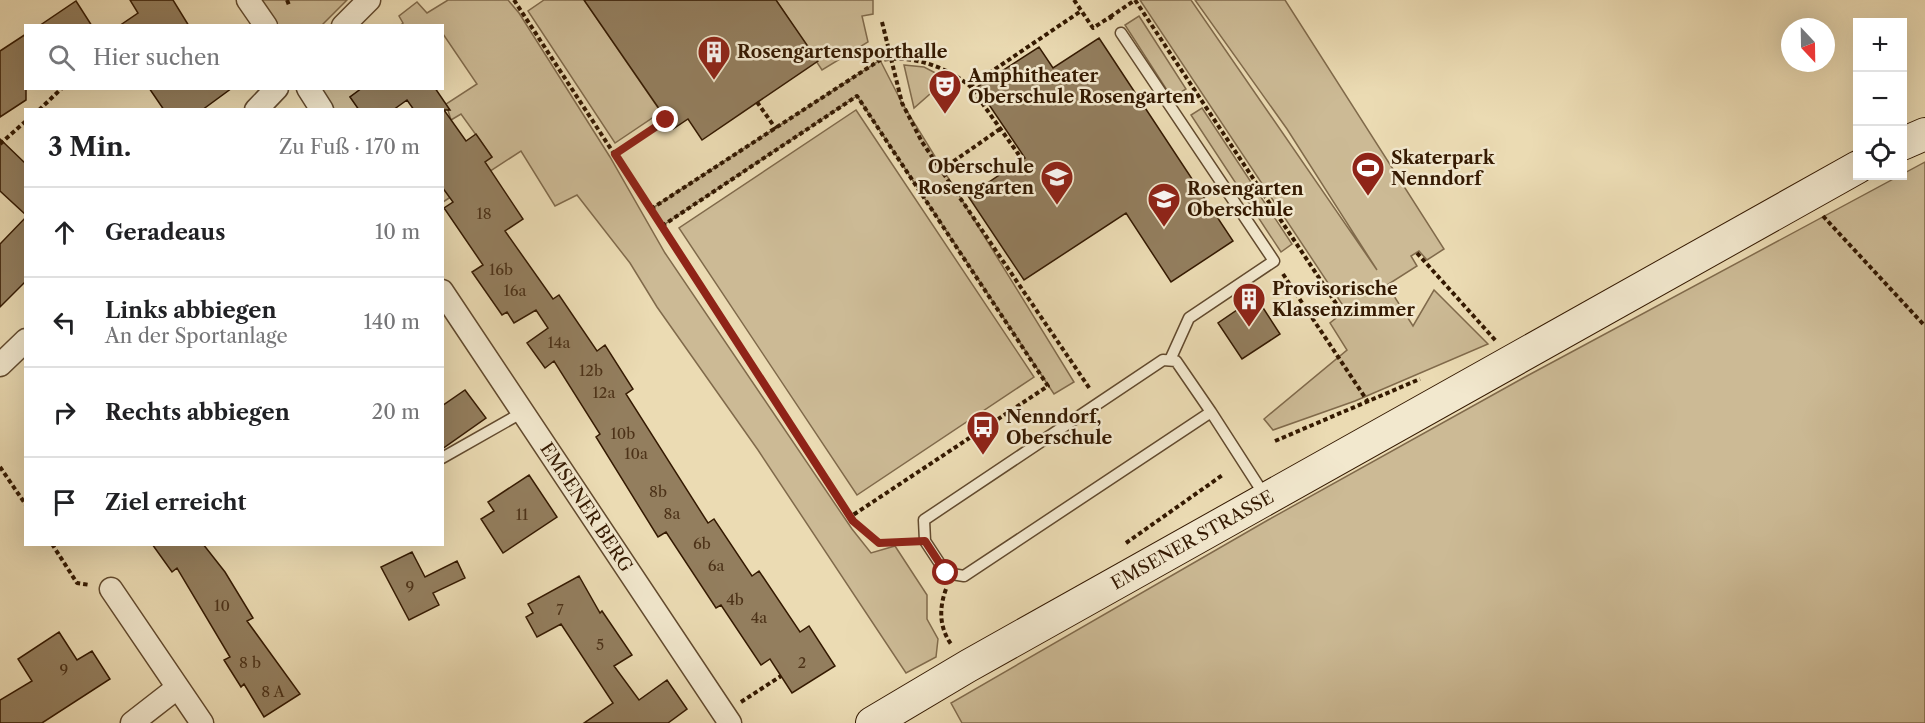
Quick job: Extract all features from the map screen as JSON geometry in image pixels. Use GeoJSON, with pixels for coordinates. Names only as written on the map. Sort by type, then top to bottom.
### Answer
{"type":"FeatureCollection","features":[{"type":"Feature","properties":{"kind":"street"},"geometry":{"type":"LineString","coordinates":[[248,0],[265,24]]}},
{"type":"Feature","properties":{"kind":"street"},"geometry":{"type":"LineString","coordinates":[[345,24],[369,0]]}},
{"type":"Feature","properties":{"kind":"street"},"geometry":{"type":"LineString","coordinates":[[258,108],[275,90]]}},
{"type":"Feature","properties":{"kind":"street"},"geometry":{"type":"LineString","coordinates":[[309,90],[321,108]]}},
{"type":"Feature","properties":{"kind":"street"},"geometry":{"type":"LineString","coordinates":[[1907,142],[1925,134]]}},
{"type":"Feature","properties":{"kind":"street","name":"EMSENER STRASSE"},"geometry":{"type":"LineString","coordinates":[[872,723],[968,666],[1853,169]]}},
{"type":"Feature","properties":{"kind":"street","name":"EMSENER BERG"},"geometry":{"type":"LineString","coordinates":[[444,294],[732,715]]}},
{"type":"Feature","properties":{"kind":"street"},"geometry":{"type":"LineString","coordinates":[[0,365],[24,342]]}},
{"type":"Feature","properties":{"kind":"street"},"geometry":{"type":"LineString","coordinates":[[111,589],[202,723]]}},
{"type":"Feature","properties":{"kind":"street"},"geometry":{"type":"LineString","coordinates":[[132,723],[177,688]]}},
{"type":"Feature","properties":{"kind":"lane"},"geometry":{"type":"LineString","coordinates":[[1121,33],[1275,261],[1189,318],[1170,360]]}},
{"type":"Feature","properties":{"kind":"lane"},"geometry":{"type":"LineString","coordinates":[[1211,412],[964,576],[946,573],[925,541],[924,520],[1162,360],[1176,361],[1211,412],[1267,499]]}},
{"type":"Feature","properties":{"kind":"lane"},"geometry":{"type":"LineString","coordinates":[[444,457],[523,412]]}},
{"type":"Feature","properties":{"kind":"path"},"geometry":{"type":"LineString","coordinates":[[1074,0],[1093,28],[1135,0],[1341,311]]}},
{"type":"Feature","properties":{"kind":"path"},"geometry":{"type":"LineString","coordinates":[[516,1],[850,517],[879,543],[925,541]]}},
{"type":"Feature","properties":{"kind":"path"},"geometry":{"type":"LineString","coordinates":[[970,86],[1081,11]]}},
{"type":"Feature","properties":{"kind":"path"},"geometry":{"type":"LineString","coordinates":[[1110,17],[1121,33]]}},
{"type":"Feature","properties":{"kind":"path"},"geometry":{"type":"LineString","coordinates":[[882,22],[902,103],[922,142],[1099,402]]}},
{"type":"Feature","properties":{"kind":"path"},"geometry":{"type":"LineString","coordinates":[[651,209],[880,60],[891,58],[928,62],[960,78],[970,86],[1018,155]]}},
{"type":"Feature","properties":{"kind":"path"},"geometry":{"type":"LineString","coordinates":[[41,108],[60,90]]}},
{"type":"Feature","properties":{"kind":"path"},"geometry":{"type":"LineString","coordinates":[[662,226],[857,96],[1048,386],[850,517]]}},
{"type":"Feature","properties":{"kind":"path"},"geometry":{"type":"LineString","coordinates":[[758,102],[776,129]]}},
{"type":"Feature","properties":{"kind":"path"},"geometry":{"type":"LineString","coordinates":[[615,154],[666,120]]}},
{"type":"Feature","properties":{"kind":"path"},"geometry":{"type":"LineString","coordinates":[[0,144],[24,123]]}},
{"type":"Feature","properties":{"kind":"path"},"geometry":{"type":"LineString","coordinates":[[941,170],[1000,129]]}},
{"type":"Feature","properties":{"kind":"path"},"geometry":{"type":"LineString","coordinates":[[1804,195],[1925,326]]}},
{"type":"Feature","properties":{"kind":"path"},"geometry":{"type":"LineString","coordinates":[[1417,253],[1512,360]]}},
{"type":"Feature","properties":{"kind":"path"},"geometry":{"type":"LineString","coordinates":[[1275,261],[1368,402]]}},
{"type":"Feature","properties":{"kind":"path"},"geometry":{"type":"LineString","coordinates":[[0,467],[24,502]]}},
{"type":"Feature","properties":{"kind":"path"},"geometry":{"type":"LineString","coordinates":[[53,546],[77,583],[111,589]]}},
{"type":"Feature","properties":{"kind":"path"},"geometry":{"type":"LineString","coordinates":[[946,573],[948,585],[940,606],[945,635],[968,666]]}},
{"type":"Feature","properties":{"kind":"path"},"geometry":{"type":"LineString","coordinates":[[732,715],[781,676]]}},
{"type":"Feature","properties":{"kind":"shaded area"},"geometry":{"type":"Polygon","coordinates":[[[257,0],[347,0],[323,24],[277,24],[257,0]]]}},
{"type":"Feature","properties":{"kind":"shaded area"},"geometry":{"type":"Polygon","coordinates":[[[448,0],[508,0],[519,13],[610,157],[665,253],[852,529],[871,553],[895,546],[927,595],[927,619],[938,639],[936,657],[906,673],[758,450],[657,307],[630,263],[577,195],[555,206],[521,151],[444,201],[444,186],[492,157],[461,114],[451,120],[446,104],[477,84],[444,35],[444,24],[402,24],[399,16],[417,2],[427,13],[448,0]]]}},
{"type":"Feature","properties":{"kind":"shaded area"},"geometry":{"type":"Polygon","coordinates":[[[544,0],[584,0],[661,112],[615,143],[528,11],[544,0]]]}},
{"type":"Feature","properties":{"kind":"shaded area"},"geometry":{"type":"Polygon","coordinates":[[[776,0],[873,0],[873,14],[862,16],[868,42],[822,70],[776,0]]]}},
{"type":"Feature","properties":{"kind":"shaded area"},"geometry":{"type":"Polygon","coordinates":[[[1140,0],[1191,0],[1377,270],[1287,129],[1195,0],[1285,0],[1444,249],[1427,260],[1419,251],[1411,256],[1417,266],[1387,285],[1413,326],[1434,290],[1488,344],[1355,401],[1273,430],[1264,419],[1347,350],[1330,323],[1346,310],[1140,0]]]}},
{"type":"Feature","properties":{"kind":"shaded area"},"geometry":{"type":"Polygon","coordinates":[[[1139,16],[1186,89],[1172,98],[1125,25],[1139,16]]]}},
{"type":"Feature","properties":{"kind":"shaded area"},"geometry":{"type":"Polygon","coordinates":[[[880,60],[902,103],[1074,382],[1054,394],[857,96],[662,226],[651,209],[880,60]]]}},
{"type":"Feature","properties":{"kind":"shaded area"},"geometry":{"type":"Polygon","coordinates":[[[904,65],[924,67],[947,79],[914,108],[904,65]]]}},
{"type":"Feature","properties":{"kind":"shaded area"},"geometry":{"type":"Polygon","coordinates":[[[321,90],[360,90],[350,97],[358,108],[330,108],[321,90]]]}},
{"type":"Feature","properties":{"kind":"shaded area"},"geometry":{"type":"Polygon","coordinates":[[[1202,108],[1292,244],[1281,252],[1191,115],[1202,108]]]}},
{"type":"Feature","properties":{"kind":"shaded area"},"geometry":{"type":"Polygon","coordinates":[[[856,110],[1034,377],[857,495],[679,228],[856,110]]]}},
{"type":"Feature","properties":{"kind":"shaded area"},"geometry":{"type":"Polygon","coordinates":[[[1925,162],[1925,723],[962,723],[951,703],[1268,520],[1525,377],[1892,180],[1907,180],[1907,172],[1925,162]]]}},
{"type":"Feature","properties":{"kind":"building"},"geometry":{"type":"Polygon","coordinates":[[[130,0],[173,0],[188,24],[122,24],[138,13],[130,0]]]}},
{"type":"Feature","properties":{"kind":"building","name":"Rosengartensporthalle"},"geometry":{"type":"Polygon","coordinates":[[[584,0],[776,0],[818,61],[702,140],[688,119],[673,129],[584,0]]]}},
{"type":"Feature","properties":{"kind":"building"},"geometry":{"type":"Polygon","coordinates":[[[76,1],[91,24],[42,24],[76,1]]]}},
{"type":"Feature","properties":{"kind":"building"},"geometry":{"type":"Polygon","coordinates":[[[24,35],[26,100],[0,117],[0,51],[24,35]]]}},
{"type":"Feature","properties":{"kind":"building"},"geometry":{"type":"Polygon","coordinates":[[[1099,38],[1233,241],[1171,282],[1126,213],[1024,280],[968,196],[1025,158],[977,87],[1039,47],[1053,68],[1099,38]]]}},
{"type":"Feature","properties":{"kind":"building"},"geometry":{"type":"Polygon","coordinates":[[[150,90],[229,90],[205,108],[163,108],[150,90]]]}},
{"type":"Feature","properties":{"kind":"building"},"geometry":{"type":"Polygon","coordinates":[[[359,90],[436,90],[450,110],[413,108],[407,100],[396,108],[358,108],[350,97],[359,90]]]}},
{"type":"Feature","properties":{"kind":"building"},"geometry":{"type":"Polygon","coordinates":[[[444,110],[466,141],[476,134],[492,157],[485,162],[523,219],[505,231],[553,299],[559,295],[597,351],[605,345],[633,389],[626,394],[708,523],[714,519],[752,576],[759,571],[800,632],[809,626],[835,666],[792,693],[770,659],[761,665],[721,605],[716,608],[666,532],[658,537],[596,437],[600,434],[554,361],[545,368],[527,343],[548,328],[536,310],[514,323],[507,312],[502,315],[472,272],[483,265],[444,208],[453,202],[444,190],[444,110]]]}},
{"type":"Feature","properties":{"kind":"building"},"geometry":{"type":"Polygon","coordinates":[[[0,139],[24,162],[24,213],[0,191],[0,139]]]}},
{"type":"Feature","properties":{"kind":"building"},"geometry":{"type":"Polygon","coordinates":[[[24,219],[24,283],[0,307],[0,244],[24,219]]]}},
{"type":"Feature","properties":{"kind":"building","name":"Provisorische Klassenzimmer"},"geometry":{"type":"Polygon","coordinates":[[[1256,297],[1280,334],[1242,359],[1218,323],[1256,297]]]}},
{"type":"Feature","properties":{"kind":"building"},"geometry":{"type":"Polygon","coordinates":[[[465,390],[486,418],[444,448],[444,405],[465,390]]]}},
{"type":"Feature","properties":{"kind":"building"},"geometry":{"type":"Polygon","coordinates":[[[529,475],[557,517],[503,553],[481,519],[494,511],[488,502],[529,475]]]}},
{"type":"Feature","properties":{"kind":"building"},"geometry":{"type":"Polygon","coordinates":[[[153,546],[205,546],[225,572],[253,618],[247,621],[300,694],[264,717],[244,684],[241,687],[224,660],[230,657],[177,568],[172,572],[153,546]]]}},
{"type":"Feature","properties":{"kind":"building"},"geometry":{"type":"Polygon","coordinates":[[[412,552],[425,577],[457,561],[465,578],[433,593],[439,605],[409,620],[381,567],[412,552]]]}},
{"type":"Feature","properties":{"kind":"building"},"geometry":{"type":"Polygon","coordinates":[[[579,576],[600,613],[602,611],[632,655],[614,666],[639,700],[667,680],[687,709],[668,723],[584,723],[613,703],[561,624],[537,637],[526,617],[533,613],[528,604],[579,576]]]}},
{"type":"Feature","properties":{"kind":"building"},"geometry":{"type":"Polygon","coordinates":[[[59,632],[77,660],[92,651],[110,679],[42,723],[0,723],[0,700],[32,681],[18,659],[59,632]]]}},
{"type":"Feature","properties":{"kind":"place","name":"Rosengartensporthalle"},"geometry":{"type":"Point","coordinates":[714,81]}},
{"type":"Feature","properties":{"kind":"place","name":"Amphitheater Oberschule Rosengarten"},"geometry":{"type":"Point","coordinates":[945,115]}},
{"type":"Feature","properties":{"kind":"place","name":"Skaterpark Nenndorf"},"geometry":{"type":"Point","coordinates":[1368,197]}},
{"type":"Feature","properties":{"kind":"place","name":"Oberschule Rosengarten"},"geometry":{"type":"Point","coordinates":[1057,206]}},
{"type":"Feature","properties":{"kind":"place","name":"Rosengarten Oberschule"},"geometry":{"type":"Point","coordinates":[1164,228]}},
{"type":"Feature","properties":{"kind":"place","name":"Provisorische Klassenzimmer"},"geometry":{"type":"Point","coordinates":[1249,328]}},
{"type":"Feature","properties":{"kind":"place","name":"Nenndorf, Oberschule"},"geometry":{"type":"Point","coordinates":[983,456]}},
{"type":"Feature","properties":{"kind":"route"},"geometry":{"type":"LineString","coordinates":[[666,120],[615,154],[853,521],[879,543],[925,541],[946,573]]}}]}
